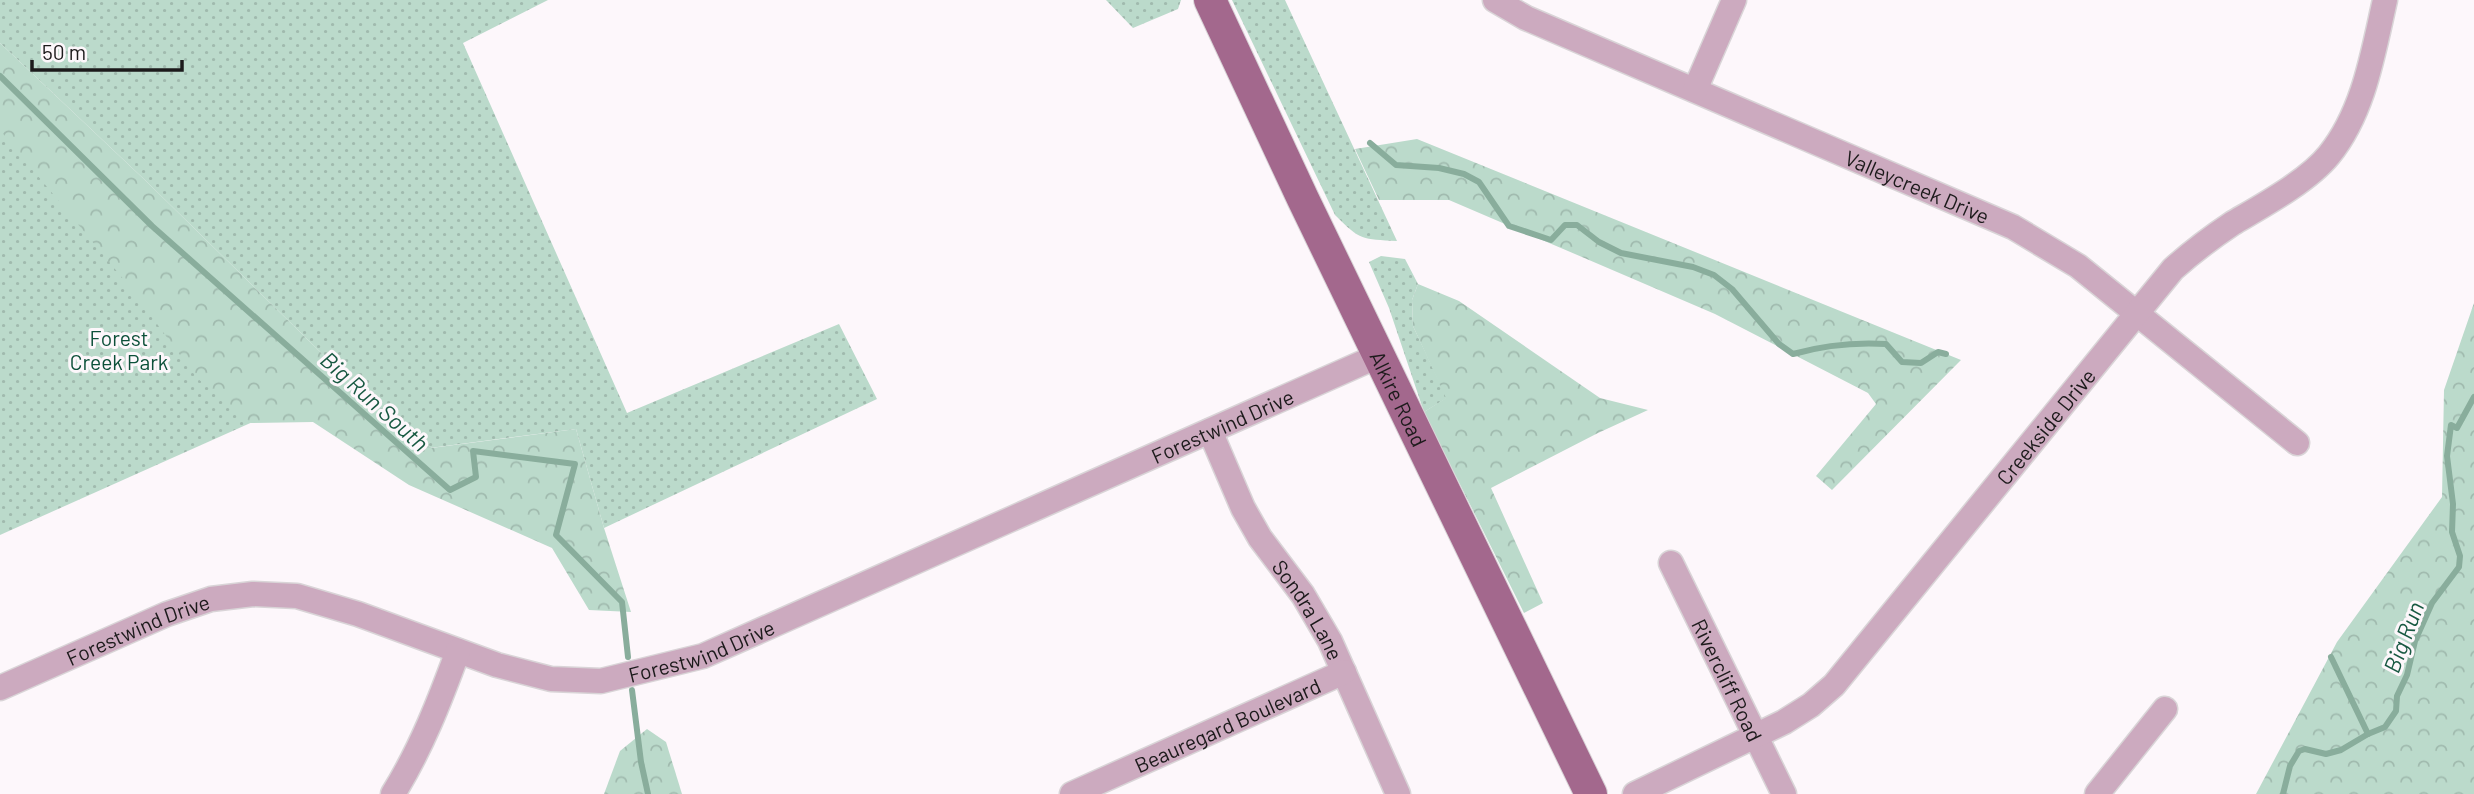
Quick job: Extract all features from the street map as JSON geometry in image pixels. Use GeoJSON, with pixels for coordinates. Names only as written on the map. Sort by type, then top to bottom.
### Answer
{"type":"FeatureCollection","features":[{"type":"Feature","properties":{"kind":"main road","name":"Alkire Road"},"geometry":{"type":"LineString","coordinates":[[1210,0],[1378,356],[1591,794]]}},
{"type":"Feature","properties":{"kind":"street","name":"Valleycreek Drive"},"geometry":{"type":"LineString","coordinates":[[1495,0],[1526,18],[2013,227],[2078,266],[2297,443]]}},
{"type":"Feature","properties":{"kind":"street"},"geometry":{"type":"LineString","coordinates":[[1695,90],[1734,0]]}},
{"type":"Feature","properties":{"kind":"street","name":"Creekside Drive"},"geometry":{"type":"LineString","coordinates":[[1636,794],[1784,722],[1834,685],[2173,269],[2194,250],[2295,185],[2329,156],[2352,118],[2369,75],[2385,0]]}},
{"type":"Feature","properties":{"kind":"street","name":"Forestwind Drive"},"geometry":{"type":"LineString","coordinates":[[0,688],[167,614],[211,599],[253,594],[297,596],[349,611],[497,665],[551,679],[601,681],[703,656],[1378,356]]}},
{"type":"Feature","properties":{"kind":"street","name":"Sondra Lane"},"geometry":{"type":"LineString","coordinates":[[1210,431],[1244,509],[1260,538],[1303,595],[1329,640],[1398,794]]}},
{"type":"Feature","properties":{"kind":"street","name":"Rivercliff Road"},"geometry":{"type":"LineString","coordinates":[[1671,563],[1784,794]]}},
{"type":"Feature","properties":{"kind":"street"},"geometry":{"type":"LineString","coordinates":[[393,794],[424,737],[458,650]]}},
{"type":"Feature","properties":{"kind":"street","name":"Beauregard Boulevard"},"geometry":{"type":"LineString","coordinates":[[1072,794],[1120,784],[1344,672]]}},
{"type":"Feature","properties":{"kind":"street"},"geometry":{"type":"LineString","coordinates":[[2097,794],[2165,709]]}},
{"type":"Feature","properties":{"kind":"green space"},"geometry":{"type":"Polygon","coordinates":[[[0,0],[548,0],[463,43],[627,413],[839,324],[877,399],[604,528],[576,429],[430,448],[399,429],[147,182],[0,43],[0,0]]]}},
{"type":"Feature","properties":{"kind":"green space"},"geometry":{"type":"Polygon","coordinates":[[[1106,0],[1181,0],[1178,9],[1133,28],[1106,0]]]}},
{"type":"Feature","properties":{"kind":"green space"},"geometry":{"type":"Polygon","coordinates":[[[1232,0],[1285,0],[1397,241],[1363,237],[1335,215],[1232,0]]]}},
{"type":"Feature","properties":{"kind":"green space"},"geometry":{"type":"Polygon","coordinates":[[[0,43],[147,182],[399,429],[431,448],[576,429],[631,612],[589,610],[552,548],[409,485],[313,422],[251,423],[197,378],[129,286],[0,130],[0,43]]]}},
{"type":"Feature","properties":{"kind":"green space","name":"Forest Creek Park"},"geometry":{"type":"Polygon","coordinates":[[[0,70],[333,386],[0,535],[0,70]]]}},
{"type":"Feature","properties":{"kind":"green space"},"geometry":{"type":"Polygon","coordinates":[[[1417,139],[1961,360],[1832,490],[1816,476],[1876,404],[1868,393],[1715,314],[1449,200],[1379,200],[1355,149],[1417,139]]]}},
{"type":"Feature","properties":{"kind":"green space"},"geometry":{"type":"Polygon","coordinates":[[[1381,256],[1405,259],[1418,284],[1412,300],[1413,326],[1447,398],[1424,412],[1389,308],[1369,262],[1381,256]]]}},
{"type":"Feature","properties":{"kind":"green space"},"geometry":{"type":"Polygon","coordinates":[[[1418,284],[1459,301],[1600,398],[1648,410],[1491,488],[1543,603],[1524,613],[1424,412],[1446,398],[1413,326],[1412,300],[1418,284]]]}},
{"type":"Feature","properties":{"kind":"green space"},"geometry":{"type":"Polygon","coordinates":[[[2474,303],[2474,794],[2256,794],[2337,642],[2442,497],[2444,390],[2474,303]]]}},
{"type":"Feature","properties":{"kind":"green space"},"geometry":{"type":"Polygon","coordinates":[[[647,729],[666,742],[682,794],[604,794],[620,751],[647,729]]]}},
{"type":"Feature","properties":{"kind":"waterway","name":"Big Run South"},"geometry":{"type":"LineString","coordinates":[[0,76],[152,226],[450,490],[476,477],[473,451],[575,464],[556,535],[622,602],[628,657]]}},
{"type":"Feature","properties":{"kind":"waterway"},"geometry":{"type":"LineString","coordinates":[[1370,143],[1396,165],[1439,168],[1464,174],[1479,182],[1509,226],[1551,240],[1565,225],[1577,225],[1599,242],[1621,253],[1693,267],[1714,275],[1732,289],[1779,344],[1793,354],[1828,346],[1862,343],[1886,344],[1902,362],[1921,363],[1938,352],[1946,354]]}},
{"type":"Feature","properties":{"kind":"waterway","name":"Big Run"},"geometry":{"type":"LineString","coordinates":[[2283,794],[2290,766],[2299,751],[2305,749],[2326,754],[2341,750],[2385,727],[2396,711],[2397,696],[2407,675],[2415,641],[2432,603],[2459,567],[2460,556],[2452,532],[2453,504],[2447,456],[2451,425],[2457,428],[2474,397]]}},
{"type":"Feature","properties":{"kind":"waterway"},"geometry":{"type":"LineString","coordinates":[[2331,657],[2368,734]]}},
{"type":"Feature","properties":{"kind":"waterway","name":"Big Run South"},"geometry":{"type":"LineString","coordinates":[[632,690],[648,794]]}}]}
